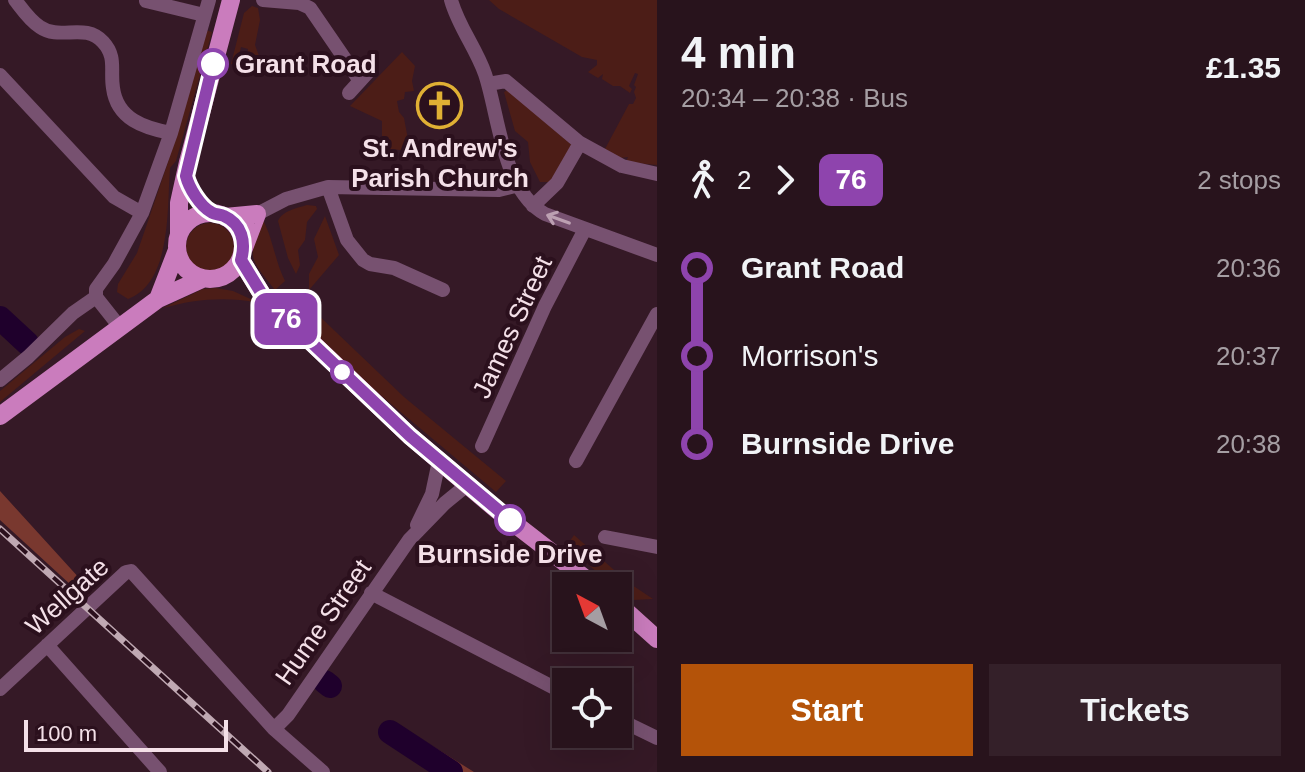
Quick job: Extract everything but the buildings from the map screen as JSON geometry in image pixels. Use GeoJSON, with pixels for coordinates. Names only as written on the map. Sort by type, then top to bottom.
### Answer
{"type":"FeatureCollection","features":[{"type":"Feature","properties":{"kind":"main road"},"geometry":{"type":"LineString","coordinates":[[202,279],[182,265],[178,242],[179,203],[231,0]]}},
{"type":"Feature","properties":{"kind":"main road"},"geometry":{"type":"LineString","coordinates":[[186,179],[198,200],[240,231],[242,254],[263,296]]}},
{"type":"Feature","properties":{"kind":"main road"},"geometry":{"type":"LineString","coordinates":[[0,416],[158,299],[202,279],[226,276],[242,254],[257,214],[192,219],[178,242],[158,299]]}},
{"type":"Feature","properties":{"kind":"main road"},"geometry":{"type":"LineString","coordinates":[[226,276],[263,296],[439,461],[577,572]]}},
{"type":"Feature","properties":{"kind":"main road"},"geometry":{"type":"LineString","coordinates":[[632,614],[654,629]]}},
{"type":"Feature","properties":{"kind":"street"},"geometry":{"type":"LineString","coordinates":[[263,0],[299,3],[310,8],[365,76],[349,93]]}},
{"type":"Feature","properties":{"kind":"street"},"geometry":{"type":"LineString","coordinates":[[451,0],[486,79],[505,153],[519,185],[533,206],[545,214],[657,255]]}},
{"type":"Feature","properties":{"kind":"street"},"geometry":{"type":"LineString","coordinates":[[19,1],[41,28],[55,33],[81,31],[94,34],[105,43],[113,59],[113,90],[126,117],[137,124],[171,133]]}},
{"type":"Feature","properties":{"kind":"street"},"geometry":{"type":"LineString","coordinates":[[0,380],[73,313],[96,297],[99,282],[114,264],[142,213],[171,133],[206,8],[146,1]]}},
{"type":"Feature","properties":{"kind":"street"},"geometry":{"type":"LineString","coordinates":[[0,75],[114,197],[142,213]]}},
{"type":"Feature","properties":{"kind":"street"},"geometry":{"type":"LineString","coordinates":[[486,79],[506,81],[580,143],[622,166],[657,174]]}},
{"type":"Feature","properties":{"kind":"street"},"geometry":{"type":"LineString","coordinates":[[533,206],[557,183],[580,143]]}},
{"type":"Feature","properties":{"kind":"street"},"geometry":{"type":"LineString","coordinates":[[257,214],[286,199],[328,187],[499,190],[519,185]]}},
{"type":"Feature","properties":{"kind":"street"},"geometry":{"type":"LineString","coordinates":[[328,187],[347,240],[363,260],[394,268],[443,290]]}},
{"type":"Feature","properties":{"kind":"street","name":"James Street"},"geometry":{"type":"LineString","coordinates":[[482,446],[545,306],[585,229]]}},
{"type":"Feature","properties":{"kind":"street"},"geometry":{"type":"LineString","coordinates":[[96,297],[119,326]]}},
{"type":"Feature","properties":{"kind":"street"},"geometry":{"type":"LineString","coordinates":[[576,461],[657,314]]}},
{"type":"Feature","properties":{"kind":"street","name":"Hume Street"},"geometry":{"type":"LineString","coordinates":[[409,540],[432,494],[439,461]]}},
{"type":"Feature","properties":{"kind":"street","name":"Hume Street"},"geometry":{"type":"LineString","coordinates":[[274,729],[288,715],[409,540],[467,485]]}},
{"type":"Feature","properties":{"kind":"street"},"geometry":{"type":"LineString","coordinates":[[605,537],[657,547]]}},
{"type":"Feature","properties":{"kind":"street","name":"Wellgate"},"geometry":{"type":"LineString","coordinates":[[0,689],[126,572],[131,571],[274,729]]}},
{"type":"Feature","properties":{"kind":"street"},"geometry":{"type":"LineString","coordinates":[[371,593],[552,687]]}},
{"type":"Feature","properties":{"kind":"street"},"geometry":{"type":"LineString","coordinates":[[47,645],[160,772]]}},
{"type":"Feature","properties":{"kind":"street"},"geometry":{"type":"LineString","coordinates":[[632,726],[657,738]]}},
{"type":"Feature","properties":{"kind":"street"},"geometry":{"type":"LineString","coordinates":[[274,729],[323,772]]}},
{"type":"Feature","properties":{"kind":"shaded area"},"geometry":{"type":"Polygon","coordinates":[[[489,0],[657,0],[657,165],[626,162],[628,157],[620,158],[605,149],[629,104],[633,104],[636,98],[634,85],[638,74],[635,73],[629,86],[632,89],[630,93],[620,86],[613,86],[602,79],[603,74],[598,78],[588,72],[597,65],[597,60],[582,57],[499,9],[489,0]]]}},
{"type":"Feature","properties":{"kind":"shaded area"},"geometry":{"type":"Polygon","coordinates":[[[252,6],[258,8],[260,20],[255,45],[262,64],[246,63],[248,49],[241,47],[237,64],[231,64],[244,13],[252,6]]]}},
{"type":"Feature","properties":{"kind":"shaded area"},"geometry":{"type":"Polygon","coordinates":[[[205,30],[212,32],[176,161],[170,168],[167,222],[160,261],[153,277],[142,290],[128,299],[117,292],[118,284],[137,253],[147,224],[205,30]]]}},
{"type":"Feature","properties":{"kind":"shaded area"},"geometry":{"type":"Polygon","coordinates":[[[402,52],[415,66],[414,91],[405,92],[404,99],[397,101],[409,145],[419,146],[418,152],[382,148],[382,121],[350,106],[402,52]]]}},
{"type":"Feature","properties":{"kind":"shaded area"},"geometry":{"type":"Polygon","coordinates":[[[508,90],[573,146],[550,182],[540,182],[530,162],[528,142],[515,131],[504,92],[508,90]]]}},
{"type":"Feature","properties":{"kind":"shaded area"},"geometry":{"type":"Polygon","coordinates":[[[307,205],[316,206],[317,209],[307,222],[305,240],[298,250],[300,265],[296,274],[288,258],[278,221],[286,212],[307,205]]]}},
{"type":"Feature","properties":{"kind":"shaded area"},"geometry":{"type":"Polygon","coordinates":[[[325,216],[339,255],[309,290],[309,274],[318,257],[314,239],[325,216]]]}},
{"type":"Feature","properties":{"kind":"shaded area"},"geometry":{"type":"Polygon","coordinates":[[[263,220],[285,281],[275,290],[253,257],[254,243],[263,220]]]}},
{"type":"Feature","properties":{"kind":"shaded area"},"geometry":{"type":"Polygon","coordinates":[[[210,223],[227,230],[234,247],[227,264],[210,271],[193,264],[186,247],[193,230],[210,223]]]}},
{"type":"Feature","properties":{"kind":"shaded area"},"geometry":{"type":"Polygon","coordinates":[[[203,289],[233,291],[259,303],[211,300],[163,308],[203,289]]]}},
{"type":"Feature","properties":{"kind":"shaded area"},"geometry":{"type":"Polygon","coordinates":[[[292,290],[404,397],[506,481],[496,492],[359,377],[282,301],[292,290]]]}},
{"type":"Feature","properties":{"kind":"shaded area"},"geometry":{"type":"Polygon","coordinates":[[[79,329],[85,331],[0,402],[0,391],[79,329]]]}},
{"type":"Feature","properties":{"kind":"shaded area"},"geometry":{"type":"Polygon","coordinates":[[[0,491],[91,591],[84,597],[0,520],[0,491]]]}},
{"type":"Feature","properties":{"kind":"shaded area"},"geometry":{"type":"Polygon","coordinates":[[[574,535],[616,572],[597,572],[568,544],[574,535]]]}},
{"type":"Feature","properties":{"kind":"shaded area"},"geometry":{"type":"Polygon","coordinates":[[[632,585],[653,599],[633,600],[632,585]]]}},
{"type":"Feature","properties":{"kind":"shaded area"},"geometry":{"type":"Polygon","coordinates":[[[395,723],[474,772],[430,772],[386,738],[395,723]]]}},
{"type":"Feature","properties":{"kind":"waterway"},"geometry":{"type":"LineString","coordinates":[[0,318],[27,343]]}},
{"type":"Feature","properties":{"kind":"waterway"},"geometry":{"type":"LineString","coordinates":[[325,682],[330,686]]}},
{"type":"Feature","properties":{"kind":"waterway"},"geometry":{"type":"LineString","coordinates":[[390,732],[451,772]]}},
{"type":"Feature","properties":{"kind":"railway"},"geometry":{"type":"LineString","coordinates":[[0,529],[268,772]]}},
{"type":"Feature","properties":{"kind":"bus line","name":"76"},"geometry":{"type":"LineString","coordinates":[[213,64],[186,176],[198,200],[212,213],[229,219],[240,231],[244,248],[241,260],[263,296],[410,436],[510,520]]}},
{"type":"Feature","properties":{"kind":"place","name":"Grant Road"},"geometry":{"type":"Point","coordinates":[213,64]}},
{"type":"Feature","properties":{"kind":"place","name":"St. Andrew's Parish Church"},"geometry":{"type":"Point","coordinates":[440,105]}},
{"type":"Feature","properties":{"kind":"place","name":"Burnside Drive"},"geometry":{"type":"Point","coordinates":[510,520]}}]}
